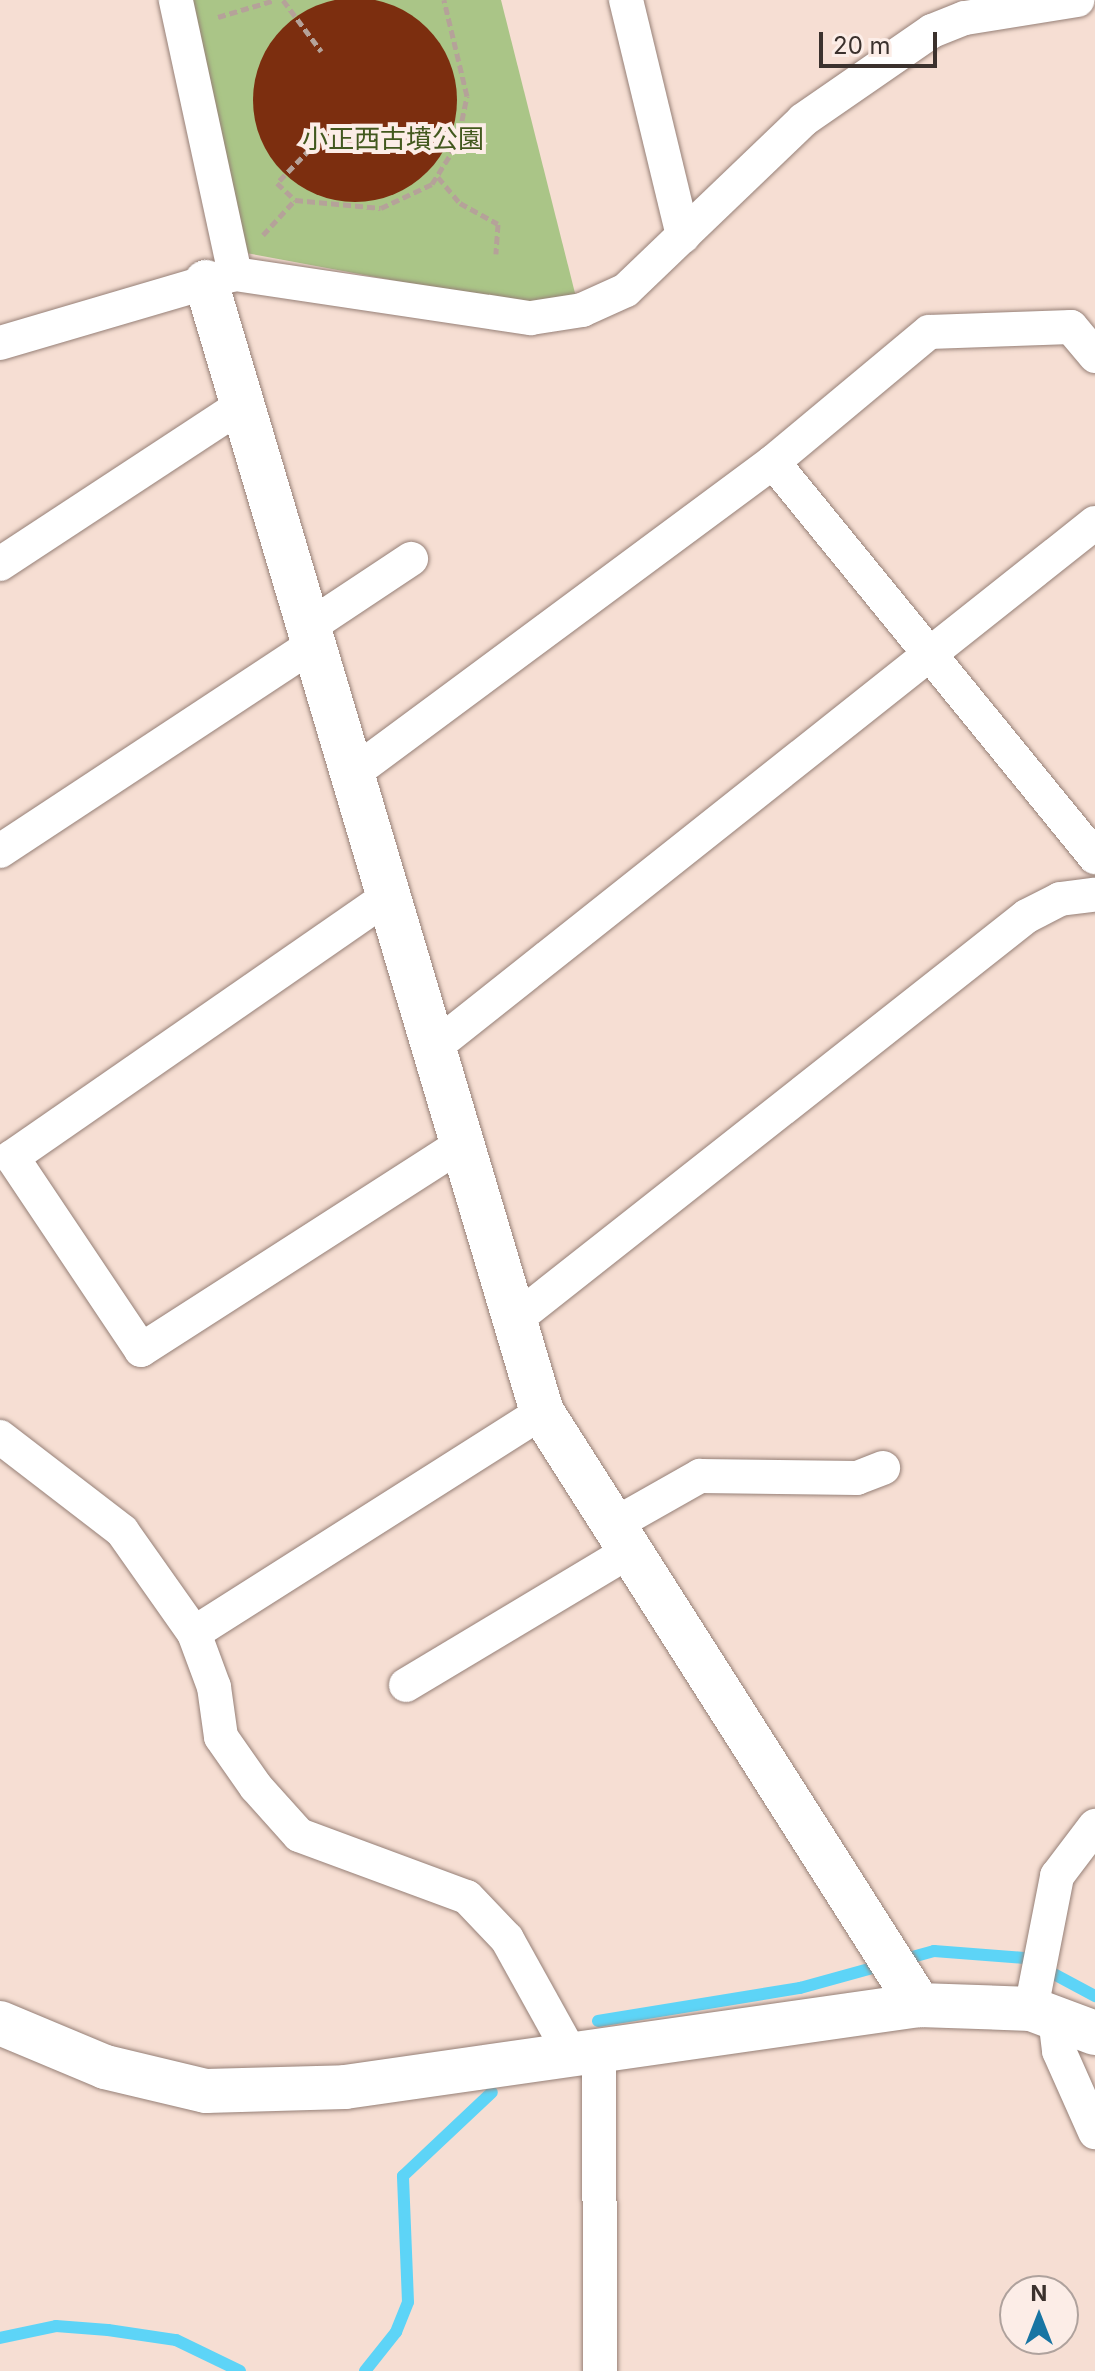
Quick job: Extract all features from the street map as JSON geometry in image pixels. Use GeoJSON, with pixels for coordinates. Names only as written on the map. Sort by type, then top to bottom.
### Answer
{"type":"FeatureCollection","features":[{"type":"Feature","properties":{"kind":"street"},"geometry":{"type":"LineString","coordinates":[[626,0],[683,236]]}},
{"type":"Feature","properties":{"kind":"street"},"geometry":{"type":"LineString","coordinates":[[0,343],[221,278],[531,318],[582,310],[626,290],[803,120],[932,31],[965,18],[1062,2],[1095,14]]}},
{"type":"Feature","properties":{"kind":"street"},"geometry":{"type":"LineString","coordinates":[[179,13],[239,407],[437,1045],[542,1412],[901,1975]]}},
{"type":"Feature","properties":{"kind":"street"},"geometry":{"type":"LineString","coordinates":[[352,774],[773,462],[929,332],[1071,327],[1095,356]]}},
{"type":"Feature","properties":{"kind":"street"},"geometry":{"type":"LineString","coordinates":[[0,564],[239,407]]}},
{"type":"Feature","properties":{"kind":"street"},"geometry":{"type":"LineString","coordinates":[[773,462],[1095,857]]}},
{"type":"Feature","properties":{"kind":"street"},"geometry":{"type":"LineString","coordinates":[[437,1045],[931,657],[1095,523]]}},
{"type":"Feature","properties":{"kind":"street"},"geometry":{"type":"LineString","coordinates":[[0,851],[310,637],[411,559]]}},
{"type":"Feature","properties":{"kind":"street"},"geometry":{"type":"LineString","coordinates":[[517,1318],[1027,916],[1060,899],[1095,895]]}},
{"type":"Feature","properties":{"kind":"street"},"geometry":{"type":"LineString","coordinates":[[389,896],[12,1157],[141,1350],[464,1143]]}},
{"type":"Feature","properties":{"kind":"street"},"geometry":{"type":"LineString","coordinates":[[194,1633],[542,1412]]}},
{"type":"Feature","properties":{"kind":"street"},"geometry":{"type":"LineString","coordinates":[[0,1437],[122,1531],[194,1633],[214,1687],[221,1737],[256,1787],[299,1835],[467,1897],[507,1939],[586,2056],[600,2371]]}},
{"type":"Feature","properties":{"kind":"street"},"geometry":{"type":"LineString","coordinates":[[406,1685],[623,1537],[700,1476],[857,1478],[883,1468]]}},
{"type":"Feature","properties":{"kind":"street"},"geometry":{"type":"LineString","coordinates":[[1095,1826],[1057,1876],[1039,1988],[1059,2051],[1095,2132]]}},
{"type":"Feature","properties":{"kind":"street"},"geometry":{"type":"LineString","coordinates":[[0,2023],[105,2067],[206,2091],[345,2087],[586,2056],[901,1975],[1039,1988],[1095,2033]]}},
{"type":"Feature","properties":{"kind":"path"},"geometry":{"type":"LineString","coordinates":[[179,13],[275,0]]}},
{"type":"Feature","properties":{"kind":"path"},"geometry":{"type":"LineString","coordinates":[[283,0],[321,51]]}},
{"type":"Feature","properties":{"kind":"path"},"geometry":{"type":"LineString","coordinates":[[310,149],[277,183],[308,204],[381,208],[407,200],[438,177],[457,144],[467,96],[444,0]]}},
{"type":"Feature","properties":{"kind":"path"},"geometry":{"type":"LineString","coordinates":[[438,177],[460,203],[498,224],[496,254]]}},
{"type":"Feature","properties":{"kind":"green space","name":"小正西古墳公園"},"geometry":{"type":"Polygon","coordinates":[[[188,0],[501,0],[577,301],[531,306],[246,253],[188,0]]]}},
{"type":"Feature","properties":{"kind":"building"},"geometry":{"type":"Polygon","coordinates":[[[355,-2],[394,5],[427,28],[450,61],[457,100],[450,139],[427,172],[394,195],[355,202],[316,195],[283,172],[260,139],[253,100],[260,61],[283,28],[316,5],[355,-2]]]}},
{"type":"Feature","properties":{"kind":"waterway"},"geometry":{"type":"LineString","coordinates":[[598,2021],[800,1988],[934,1951],[1024,1958],[1095,1996]]}},
{"type":"Feature","properties":{"kind":"waterway"},"geometry":{"type":"LineString","coordinates":[[365,2371],[396,2332],[408,2302],[403,2176],[492,2092]]}},
{"type":"Feature","properties":{"kind":"waterway"},"geometry":{"type":"LineString","coordinates":[[0,2338],[56,2326],[108,2330],[176,2340],[240,2371]]}}]}
